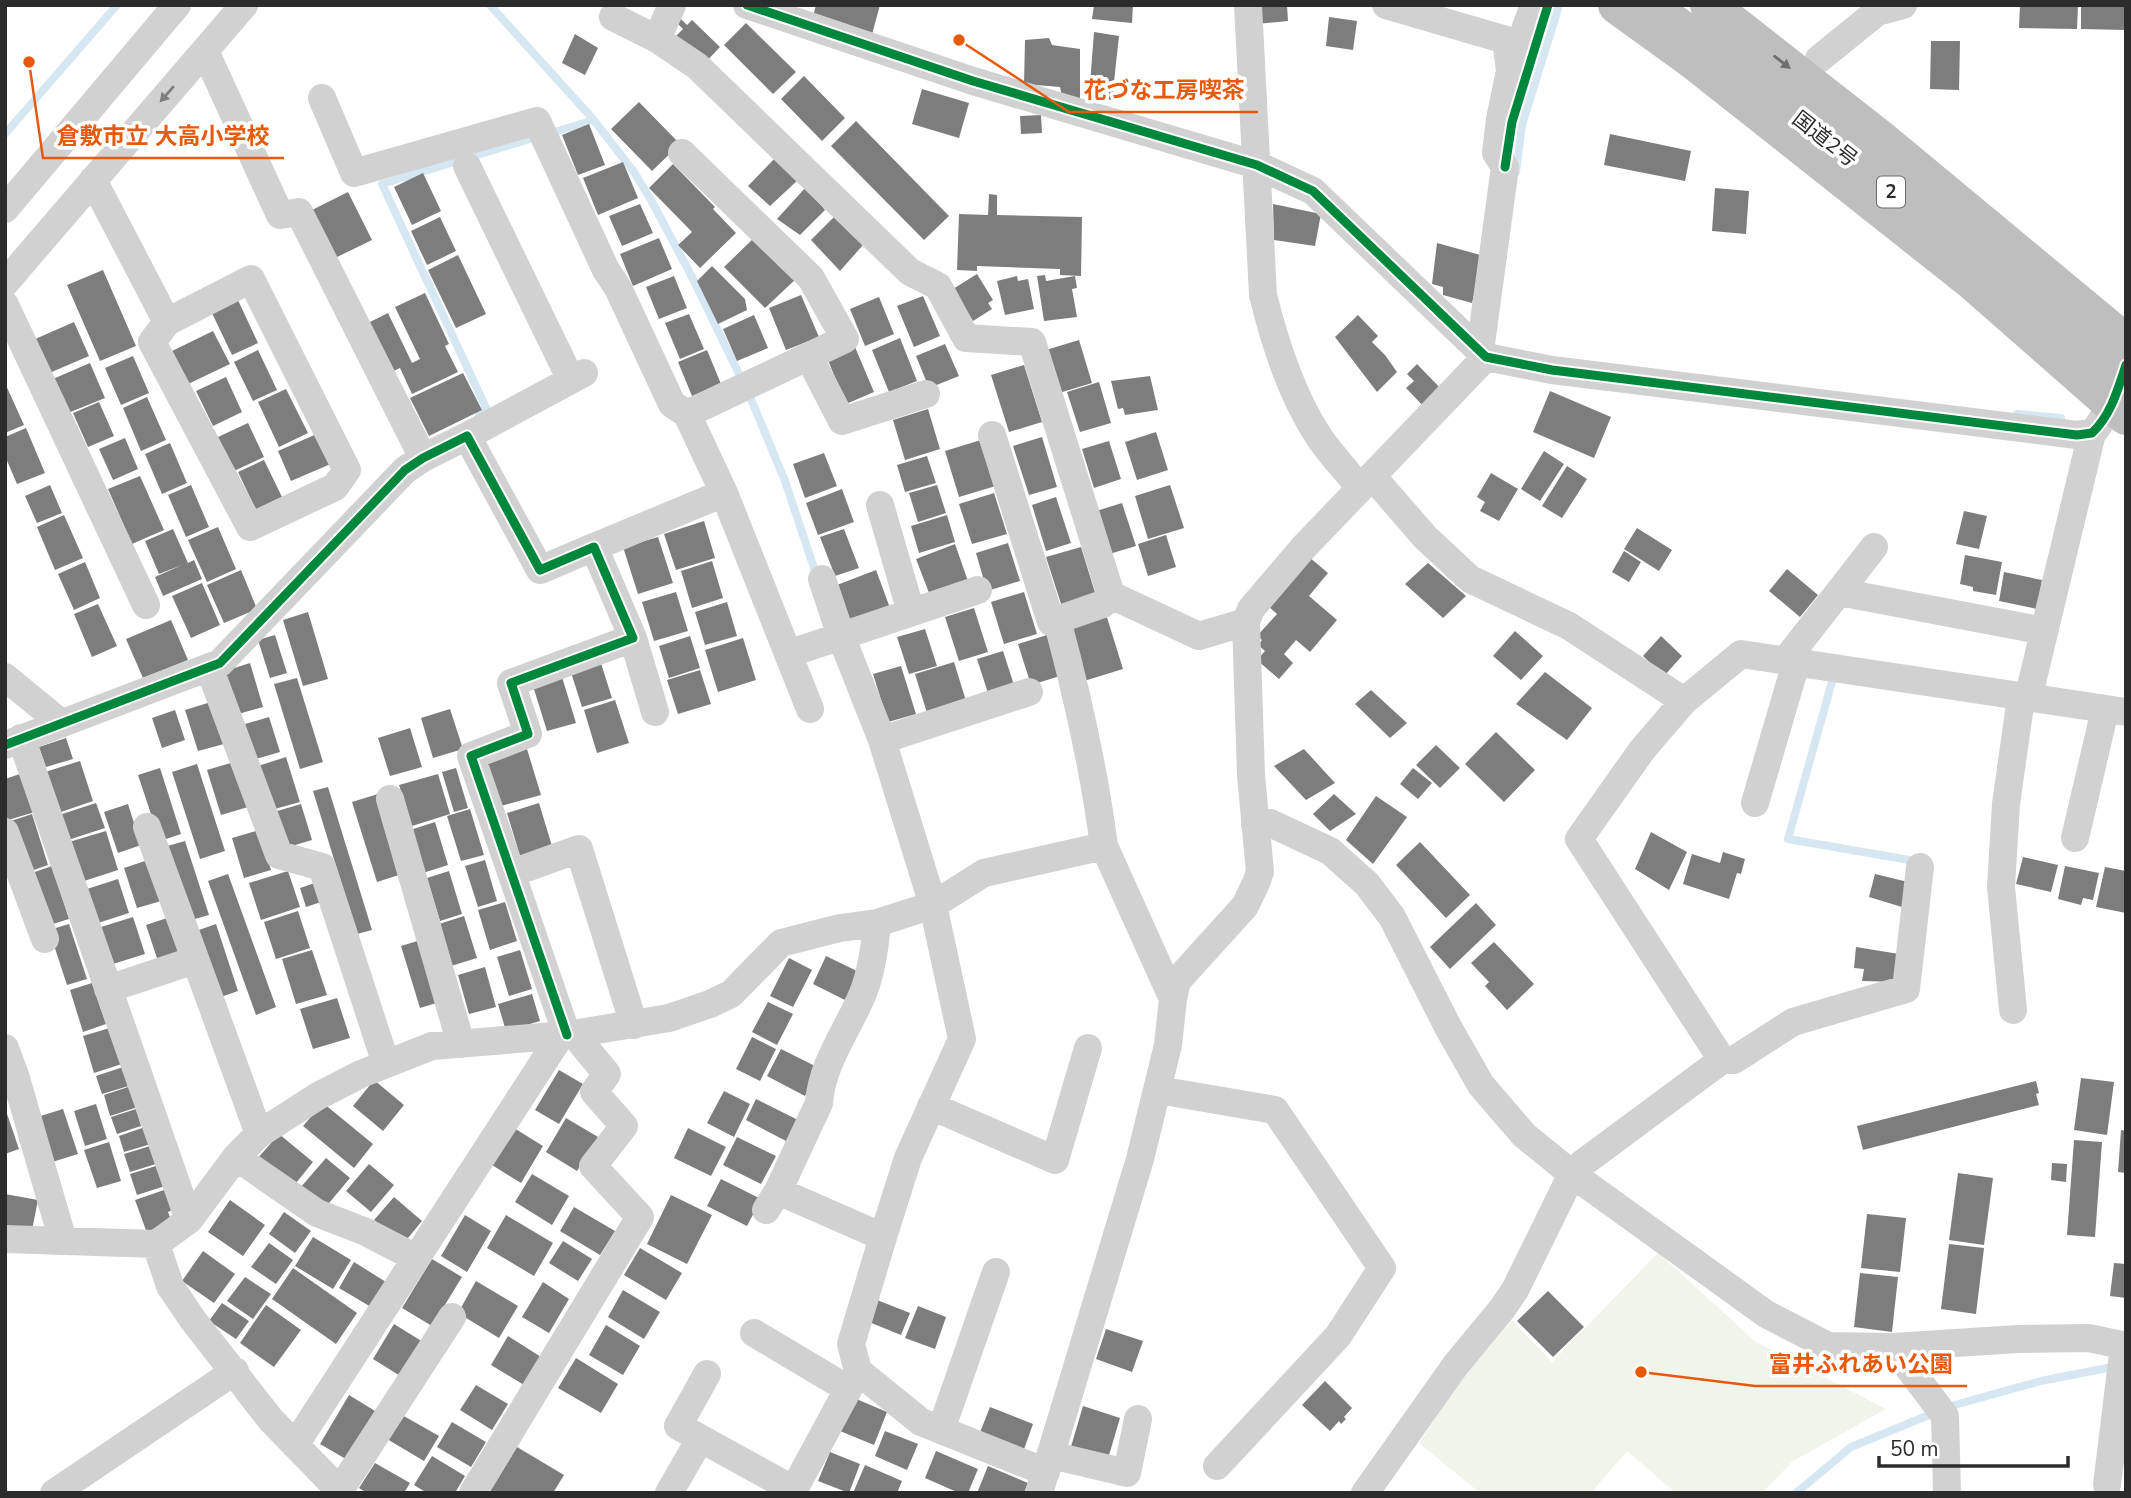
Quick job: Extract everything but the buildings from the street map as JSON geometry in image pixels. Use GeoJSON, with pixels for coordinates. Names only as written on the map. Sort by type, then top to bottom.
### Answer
{"type":"FeatureCollection","features":[{"type":"Feature","properties":{"kind":"highway"},"geometry":{"type":"LineString","coordinates":[[1617,5],[1693,60],[1960,272],[2114,410]]}},
{"type":"Feature","properties":{"kind":"highway","name":"国道2号"},"geometry":{"type":"LineString","coordinates":[[1649,5],[1859,165],[2025,301],[2114,410]]}},
{"type":"Feature","properties":{"kind":"highway","name":"国道2号"},"geometry":{"type":"LineString","coordinates":[[1709,5],[1880,139],[2126,343]]}},
{"type":"Feature","properties":{"kind":"highway"},"geometry":{"type":"LineString","coordinates":[[1748,5],[1819,59],[2126,315]]}},
{"type":"Feature","properties":{"kind":"street"},"geometry":{"type":"LineString","coordinates":[[5,209],[177,5]]}},
{"type":"Feature","properties":{"kind":"street"},"geometry":{"type":"LineString","coordinates":[[5,283],[244,5]]}},
{"type":"Feature","properties":{"kind":"street"},"geometry":{"type":"LineString","coordinates":[[657,39],[672,5]]}},
{"type":"Feature","properties":{"kind":"street"},"geometry":{"type":"LineString","coordinates":[[747,5],[973,81],[1257,165],[1313,191],[1483,354],[1565,372],[2063,434],[2077,435],[2114,410]]}},
{"type":"Feature","properties":{"kind":"street"},"geometry":{"type":"LineString","coordinates":[[1248,5],[1263,295],[1273,335],[1292,386],[1319,436],[1470,579],[1569,626],[1684,701]]}},
{"type":"Feature","properties":{"kind":"street"},"geometry":{"type":"LineString","coordinates":[[1386,5],[1506,40],[1510,71]]}},
{"type":"Feature","properties":{"kind":"street"},"geometry":{"type":"LineString","coordinates":[[1053,1467],[1140,1159],[1165,1091],[1173,999],[1177,982],[1245,906],[1259,872],[1261,824],[1251,775],[1246,622],[1251,609],[1303,548],[1483,354],[1505,167],[1496,153],[1499,131],[1510,71],[1534,5]]}},
{"type":"Feature","properties":{"kind":"street"},"geometry":{"type":"LineString","coordinates":[[1819,59],[1877,12],[1894,7]]}},
{"type":"Feature","properties":{"kind":"street"},"geometry":{"type":"LineString","coordinates":[[612,17],[657,39],[697,66],[910,272],[938,286],[966,338],[1032,342],[1111,595],[1199,636],[1246,622]]}},
{"type":"Feature","properties":{"kind":"street"},"geometry":{"type":"LineString","coordinates":[[205,51],[281,215],[299,212],[423,458]]}},
{"type":"Feature","properties":{"kind":"street"},"geometry":{"type":"LineString","coordinates":[[322,98],[354,173],[537,121],[672,404],[687,414],[724,493],[810,709]]}},
{"type":"Feature","properties":{"kind":"street"},"geometry":{"type":"LineString","coordinates":[[682,152],[811,278],[845,340],[687,414]]}},
{"type":"Feature","properties":{"kind":"street"},"geometry":{"type":"LineString","coordinates":[[189,1220],[108,989],[13,741],[220,663],[405,470],[578,377],[467,166]]}},
{"type":"Feature","properties":{"kind":"street"},"geometry":{"type":"LineString","coordinates":[[93,180],[167,322]]}},
{"type":"Feature","properties":{"kind":"street"},"geometry":{"type":"LineString","coordinates":[[251,279],[347,470],[335,487],[250,527],[152,342],[167,322],[251,279]]}},
{"type":"Feature","properties":{"kind":"street"},"geometry":{"type":"LineString","coordinates":[[5,305],[146,605]]}},
{"type":"Feature","properties":{"kind":"street"},"geometry":{"type":"LineString","coordinates":[[809,357],[842,421],[926,394]]}},
{"type":"Feature","properties":{"kind":"street"},"geometry":{"type":"LineString","coordinates":[[2012,1010],[2001,887],[2006,804],[2025,698],[2126,365]]}},
{"type":"Feature","properties":{"kind":"street"},"geometry":{"type":"LineString","coordinates":[[992,435],[1051,622],[1102,604],[1111,595]]}},
{"type":"Feature","properties":{"kind":"street"},"geometry":{"type":"LineString","coordinates":[[467,436],[540,570],[724,493]]}},
{"type":"Feature","properties":{"kind":"street"},"geometry":{"type":"LineString","coordinates":[[880,505],[911,612]]}},
{"type":"Feature","properties":{"kind":"street"},"geometry":{"type":"LineString","coordinates":[[594,547],[633,638],[655,712]]}},
{"type":"Feature","properties":{"kind":"street"},"geometry":{"type":"LineString","coordinates":[[1755,803],[1791,662],[1874,547]]}},
{"type":"Feature","properties":{"kind":"street"},"geometry":{"type":"LineString","coordinates":[[707,1374],[678,1426],[793,1491],[853,1380],[851,1344],[908,1158],[962,1039],[933,905],[882,740],[841,636],[822,579]]}},
{"type":"Feature","properties":{"kind":"street"},"geometry":{"type":"LineString","coordinates":[[788,654],[978,590]]}},
{"type":"Feature","properties":{"kind":"street"},"geometry":{"type":"LineString","coordinates":[[1839,592],[2044,631]]}},
{"type":"Feature","properties":{"kind":"street"},"geometry":{"type":"LineString","coordinates":[[1060,619],[1098,802],[1104,846],[1173,999]]}},
{"type":"Feature","properties":{"kind":"street"},"geometry":{"type":"LineString","coordinates":[[473,1493],[640,1217],[593,1166],[624,1126],[594,1092],[607,1074],[567,1034],[471,756],[528,734],[511,683],[633,638]]}},
{"type":"Feature","properties":{"kind":"street"},"geometry":{"type":"LineString","coordinates":[[1722,1060],[1579,839],[1642,750],[1684,701],[1741,654],[2116,711],[2075,838]]}},
{"type":"Feature","properties":{"kind":"street"},"geometry":{"type":"LineString","coordinates":[[209,667],[279,855],[322,867],[386,1064]]}},
{"type":"Feature","properties":{"kind":"street"},"geometry":{"type":"LineString","coordinates":[[5,677],[61,723]]}},
{"type":"Feature","properties":{"kind":"street"},"geometry":{"type":"LineString","coordinates":[[882,740],[1029,692]]}},
{"type":"Feature","properties":{"kind":"street"},"geometry":{"type":"LineString","coordinates":[[390,799],[461,1044]]}},
{"type":"Feature","properties":{"kind":"street"},"geometry":{"type":"LineString","coordinates":[[1261,824],[1330,851],[1367,884],[1392,917],[1481,1086],[1524,1135],[1578,1178],[1766,1314],[1828,1346],[1893,1348],[2018,1339],[2089,1338],[2124,1347],[2107,1485]]}},
{"type":"Feature","properties":{"kind":"street"},"geometry":{"type":"LineString","coordinates":[[147,827],[258,1134]]}},
{"type":"Feature","properties":{"kind":"street"},"geometry":{"type":"LineString","coordinates":[[5,832],[45,939]]}},
{"type":"Feature","properties":{"kind":"street"},"geometry":{"type":"LineString","coordinates":[[5,1239],[156,1244],[189,1220],[236,1157],[258,1134],[318,1096],[361,1074],[432,1046],[567,1034],[669,1018],[731,994],[780,943],[840,928],[877,923],[933,905],[984,873],[1104,846]]}},
{"type":"Feature","properties":{"kind":"street"},"geometry":{"type":"LineString","coordinates":[[512,873],[579,849],[634,1025]]}},
{"type":"Feature","properties":{"kind":"street"},"geometry":{"type":"LineString","coordinates":[[1365,1493],[1455,1366],[1515,1290],[1578,1178],[1583,1163],[1722,1060],[1734,1060],[1793,1022],[1906,989],[1920,867]]}},
{"type":"Feature","properties":{"kind":"street"},"geometry":{"type":"LineString","coordinates":[[877,923],[874,953],[864,992],[835,1048],[820,1088],[818,1103],[772,1201],[883,1237]]}},
{"type":"Feature","properties":{"kind":"street"},"geometry":{"type":"LineString","coordinates":[[108,989],[195,960]]}},
{"type":"Feature","properties":{"kind":"street"},"geometry":{"type":"LineString","coordinates":[[296,1445],[416,1258],[567,1034]]}},
{"type":"Feature","properties":{"kind":"street"},"geometry":{"type":"LineString","coordinates":[[5,1048],[16,1075],[62,1241]]}},
{"type":"Feature","properties":{"kind":"street"},"geometry":{"type":"LineString","coordinates":[[931,1106],[1055,1160],[1088,1048]]}},
{"type":"Feature","properties":{"kind":"street"},"geometry":{"type":"LineString","coordinates":[[1165,1091],[1275,1110],[1382,1268],[1338,1335],[1217,1466]]}},
{"type":"Feature","properties":{"kind":"street"},"geometry":{"type":"LineString","coordinates":[[236,1157],[317,1213],[416,1258]]}},
{"type":"Feature","properties":{"kind":"street"},"geometry":{"type":"LineString","coordinates":[[156,1244],[170,1286],[193,1320],[271,1420],[341,1492],[452,1317]]}},
{"type":"Feature","properties":{"kind":"street"},"geometry":{"type":"LineString","coordinates":[[941,1430],[996,1272]]}},
{"type":"Feature","properties":{"kind":"street"},"geometry":{"type":"LineString","coordinates":[[754,1333],[853,1380],[921,1422],[1053,1467],[1127,1473],[1138,1419]]}},
{"type":"Feature","properties":{"kind":"street"},"geometry":{"type":"LineString","coordinates":[[1893,1348],[1941,1410],[1947,1493]]}},
{"type":"Feature","properties":{"kind":"street"},"geometry":{"type":"LineString","coordinates":[[54,1493],[235,1371]]}},
{"type":"Feature","properties":{"kind":"street"},"geometry":{"type":"LineString","coordinates":[[669,1493],[700,1438]]}},
{"type":"Feature","properties":{"kind":"shaded area"},"geometry":{"type":"Polygon","coordinates":[[[1658,1253],[1756,1342],[1886,1409],[1793,1461],[1762,1493],[1676,1493],[1627,1451],[1591,1493],[1480,1493],[1419,1443],[1460,1382],[1512,1320],[1552,1362],[1658,1253]]]}},
{"type":"Feature","properties":{"kind":"waterway"},"geometry":{"type":"LineString","coordinates":[[5,134],[117,5]]}},
{"type":"Feature","properties":{"kind":"waterway"},"geometry":{"type":"LineString","coordinates":[[490,5],[592,118],[634,172],[692,277],[739,374]]}},
{"type":"Feature","properties":{"kind":"waterway"},"geometry":{"type":"LineString","coordinates":[[1516,172],[1522,125],[1558,9]]}},
{"type":"Feature","properties":{"kind":"waterway"},"geometry":{"type":"LineString","coordinates":[[555,132],[592,118]]}},
{"type":"Feature","properties":{"kind":"waterway"},"geometry":{"type":"LineString","coordinates":[[479,415],[487,410],[382,184],[533,138]]}},
{"type":"Feature","properties":{"kind":"waterway"},"geometry":{"type":"LineString","coordinates":[[751,399],[785,481],[817,577]]}},
{"type":"Feature","properties":{"kind":"waterway"},"geometry":{"type":"LineString","coordinates":[[2017,414],[2061,418]]}},
{"type":"Feature","properties":{"kind":"waterway"},"geometry":{"type":"LineString","coordinates":[[1833,678],[1788,839],[1915,861],[1915,865]]}},
{"type":"Feature","properties":{"kind":"waterway"},"geometry":{"type":"LineString","coordinates":[[1796,1493],[1851,1447],[1951,1406],[2041,1381],[2117,1366]]}},
{"type":"Feature","properties":{"kind":"cycle path"},"geometry":{"type":"LineString","coordinates":[[747,5],[973,81],[1257,165],[1313,191],[1486,357],[1552,370],[2077,435],[2092,433],[2099,426],[2113,401],[2126,365]]}},
{"type":"Feature","properties":{"kind":"cycle path"},"geometry":{"type":"LineString","coordinates":[[1505,167],[1512,122],[1548,5]]}},
{"type":"Feature","properties":{"kind":"cycle path"},"geometry":{"type":"LineString","coordinates":[[5,745],[220,663],[405,470],[467,436],[540,570],[594,547],[633,638],[511,683],[528,734],[471,756],[567,1035]]}},
{"type":"Feature","properties":{"kind":"place","name":"花づな工房喫茶"},"geometry":{"type":"Point","coordinates":[959,40]}},
{"type":"Feature","properties":{"kind":"place","name":"倉敷市立 大高小学校"},"geometry":{"type":"Point","coordinates":[29,62]}},
{"type":"Feature","properties":{"kind":"place","name":"富井ふれあい公園"},"geometry":{"type":"Point","coordinates":[1641,1372]}}]}
